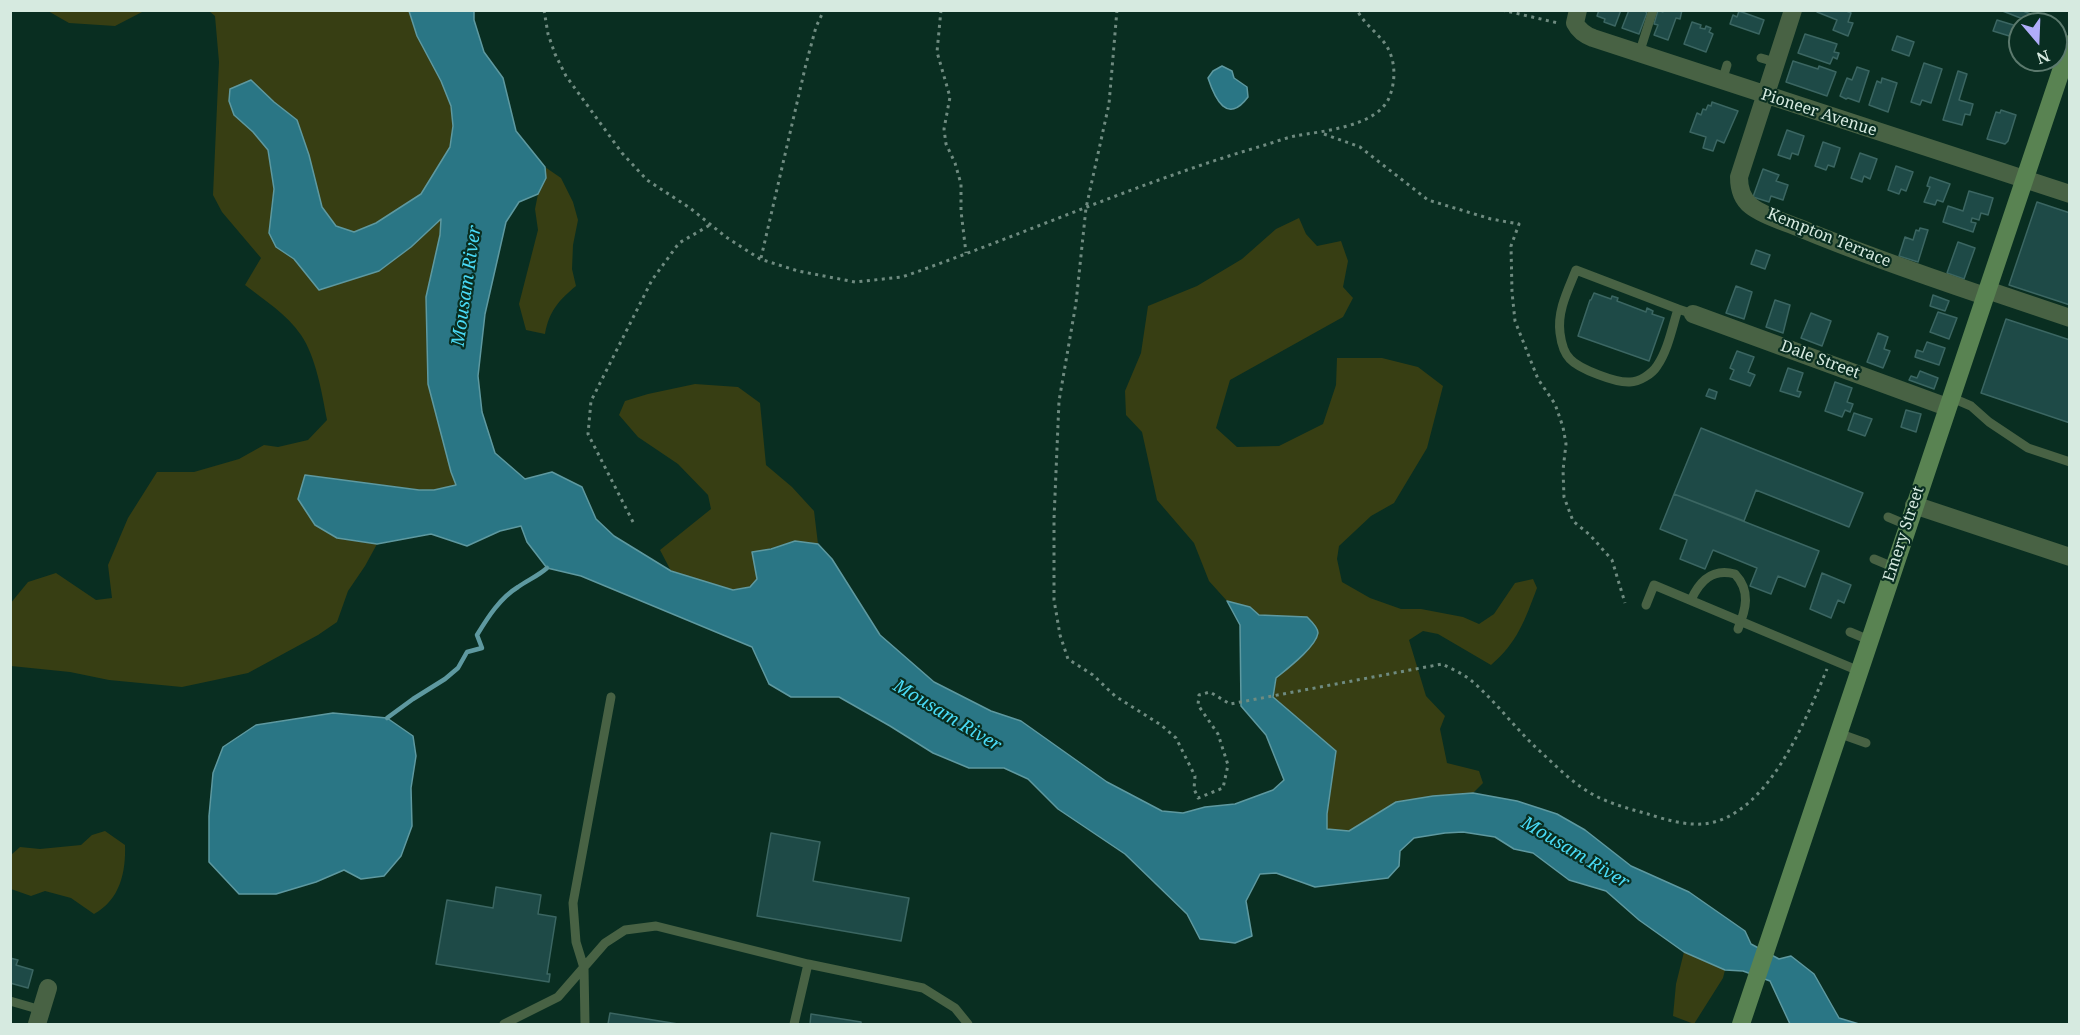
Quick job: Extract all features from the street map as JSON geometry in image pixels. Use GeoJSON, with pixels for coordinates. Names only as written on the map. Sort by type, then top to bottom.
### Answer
{"type":"FeatureCollection","features":[{"type":"Feature","properties":{"kind":"street","name":"Kempton Terrace"},"geometry":{"type":"LineString","coordinates":[[1793,10],[1768,60],[1764,95],[1739,177],[1743,196],[1751,206],[1848,248],[2070,318]]}},
{"type":"Feature","properties":{"kind":"street","name":"Pioneer Avenue"},"geometry":{"type":"LineString","coordinates":[[1576,17],[1583,33],[1593,38],[1639,54],[1725,73],[1764,95],[2070,194]]}},
{"type":"Feature","properties":{"kind":"street","name":"Emery Street"},"geometry":{"type":"LineString","coordinates":[[1741,1024],[2070,45]]}},
{"type":"Feature","properties":{"kind":"street","name":"Dale Street"},"geometry":{"type":"LineString","coordinates":[[1685,312],[1949,402]]}},
{"type":"Feature","properties":{"kind":"street"},"geometry":{"type":"LineString","coordinates":[[1914,505],[2070,557]]}},
{"type":"Feature","properties":{"kind":"street"},"geometry":{"type":"LineString","coordinates":[[39,1017],[48,987]]}},
{"type":"Feature","properties":{"kind":"lane"},"geometry":{"type":"LineString","coordinates":[[1639,54],[1653,10]]}},
{"type":"Feature","properties":{"kind":"lane"},"geometry":{"type":"LineString","coordinates":[[1576,270],[1685,312],[1657,366],[1637,381],[1616,380],[1584,368],[1568,357],[1563,345],[1560,323],[1563,303],[1576,270]]}},
{"type":"Feature","properties":{"kind":"lane"},"geometry":{"type":"LineString","coordinates":[[1949,402],[1971,406],[1989,422],[2028,448],[2070,462]]}},
{"type":"Feature","properties":{"kind":"lane"},"geometry":{"type":"LineString","coordinates":[[1888,518],[1907,525]]}},
{"type":"Feature","properties":{"kind":"lane"},"geometry":{"type":"LineString","coordinates":[[1874,559],[1893,567]]}},
{"type":"Feature","properties":{"kind":"lane"},"geometry":{"type":"LineString","coordinates":[[1691,600],[1703,579],[1719,572],[1736,574],[1746,592],[1747,603],[1739,625]]}},
{"type":"Feature","properties":{"kind":"lane"},"geometry":{"type":"LineString","coordinates":[[1646,605],[1654,585],[1691,600],[1739,625],[1858,671]]}},
{"type":"Feature","properties":{"kind":"lane"},"geometry":{"type":"LineString","coordinates":[[1850,632],[1869,640]]}},
{"type":"Feature","properties":{"kind":"lane"},"geometry":{"type":"LineString","coordinates":[[585,1024],[584,968],[576,942],[573,903],[611,698]]}},
{"type":"Feature","properties":{"kind":"lane"},"geometry":{"type":"LineString","coordinates":[[1838,733],[1866,743]]}},
{"type":"Feature","properties":{"kind":"lane"},"geometry":{"type":"LineString","coordinates":[[504,1024],[558,997],[605,943],[625,930],[656,926],[808,964],[923,988],[955,1008],[968,1024]]}},
{"type":"Feature","properties":{"kind":"lane"},"geometry":{"type":"LineString","coordinates":[[795,1024],[808,964]]}},
{"type":"Feature","properties":{"kind":"lane"},"geometry":{"type":"LineString","coordinates":[[10,1001],[39,1017]]}},
{"type":"Feature","properties":{"kind":"path"},"geometry":{"type":"LineString","coordinates":[[544,10],[548,34],[566,76],[622,153],[647,180],[760,259],[824,277],[855,282],[902,277],[1228,156],[1296,136],[1322,133],[1348,126],[1364,119],[1382,107],[1388,98],[1394,77],[1393,63],[1386,45],[1360,18],[1357,10]]}},
{"type":"Feature","properties":{"kind":"path"},"geometry":{"type":"LineString","coordinates":[[760,259],[806,64],[816,27],[824,10]]}},
{"type":"Feature","properties":{"kind":"path"},"geometry":{"type":"LineString","coordinates":[[941,10],[937,52],[950,97],[944,129],[946,144],[961,184],[961,211],[966,253]]}},
{"type":"Feature","properties":{"kind":"path"},"geometry":{"type":"LineString","coordinates":[[1117,10],[1109,104],[1086,208],[1076,303],[1059,401],[1054,519],[1054,600],[1060,635],[1068,659],[1093,675],[1115,696],[1142,712],[1176,738],[1195,776],[1194,789],[1198,798],[1222,788],[1228,765],[1218,734],[1198,705],[1199,695],[1210,692],[1230,704],[1442,664],[1471,680],[1541,752],[1584,789],[1617,805],[1657,817],[1709,824],[1722,820],[1743,807],[1760,792],[1777,771],[1802,729],[1831,659]]}},
{"type":"Feature","properties":{"kind":"path"},"geometry":{"type":"LineString","coordinates":[[1502,10],[1556,23],[1576,17]]}},
{"type":"Feature","properties":{"kind":"path"},"geometry":{"type":"LineString","coordinates":[[1322,133],[1360,147],[1428,200],[1491,219],[1519,224],[1511,246],[1515,321],[1538,379],[1555,404],[1563,427],[1566,444],[1563,470],[1564,497],[1573,521],[1590,535],[1612,560],[1625,603]]}},
{"type":"Feature","properties":{"kind":"path"},"geometry":{"type":"LineString","coordinates":[[633,522],[588,434],[591,401],[652,280],[679,243],[710,225]]}},
{"type":"Feature","properties":{"kind":"green space"},"geometry":{"type":"Polygon","coordinates":[[[48,11],[144,11],[115,26],[69,23],[48,11]]]}},
{"type":"Feature","properties":{"kind":"green space"},"geometry":{"type":"Polygon","coordinates":[[[209,11],[409,11],[417,36],[441,81],[451,106],[453,126],[450,147],[421,194],[376,223],[354,232],[335,226],[322,207],[309,155],[297,120],[274,102],[234,115],[268,150],[274,189],[271,208],[276,247],[294,259],[319,290],[379,271],[411,247],[441,218],[440,235],[426,297],[428,384],[456,485],[422,490],[305,475],[298,499],[315,525],[337,538],[377,544],[348,591],[337,622],[318,635],[248,673],[182,687],[109,680],[70,672],[11,666],[10,604],[28,582],[56,573],[96,600],[112,598],[108,565],[128,518],[157,472],[194,472],[239,459],[264,445],[278,447],[308,440],[327,420],[318,376],[306,344],[289,320],[245,285],[261,258],[222,212],[213,195],[219,62],[215,16],[209,11]]]}},
{"type":"Feature","properties":{"kind":"green space"},"geometry":{"type":"Polygon","coordinates":[[[545,167],[561,178],[573,202],[578,220],[573,245],[572,269],[576,286],[556,307],[549,319],[545,334],[526,330],[519,304],[538,230],[535,209],[538,194],[546,178],[545,167]]]}},
{"type":"Feature","properties":{"kind":"green space"},"geometry":{"type":"Polygon","coordinates":[[[1299,218],[1306,234],[1317,246],[1341,241],[1348,261],[1343,287],[1353,298],[1343,317],[1230,380],[1216,428],[1237,447],[1279,446],[1323,424],[1336,385],[1337,358],[1382,358],[1418,367],[1443,386],[1427,448],[1394,503],[1371,516],[1339,546],[1337,559],[1342,582],[1370,598],[1401,609],[1421,609],[1463,617],[1479,624],[1494,614],[1515,583],[1533,579],[1537,588],[1514,639],[1491,665],[1438,634],[1423,631],[1409,640],[1426,696],[1445,716],[1440,729],[1447,763],[1479,771],[1483,783],[1473,793],[1396,802],[1349,831],[1327,829],[1336,751],[1273,697],[1276,678],[1304,655],[1307,617],[1259,615],[1250,607],[1227,601],[1209,581],[1194,543],[1157,500],[1142,432],[1126,415],[1125,391],[1141,353],[1148,306],[1197,286],[1242,259],[1276,229],[1299,218]]]}},
{"type":"Feature","properties":{"kind":"green space"},"geometry":{"type":"Polygon","coordinates":[[[695,384],[738,387],[760,403],[766,465],[792,487],[814,511],[818,544],[795,541],[768,549],[757,579],[750,587],[733,590],[671,571],[660,550],[711,509],[708,495],[678,464],[638,437],[619,415],[625,401],[695,384]]]}},
{"type":"Feature","properties":{"kind":"green space"},"geometry":{"type":"Polygon","coordinates":[[[105,831],[125,845],[124,865],[120,884],[115,893],[103,908],[94,914],[71,898],[45,891],[31,896],[11,889],[11,855],[20,847],[40,849],[81,845],[92,835],[105,831]]]}},
{"type":"Feature","properties":{"kind":"green space"},"geometry":{"type":"Polygon","coordinates":[[[1684,952],[1725,970],[1723,978],[1694,1024],[1673,1016],[1676,984],[1684,952]]]}},
{"type":"Feature","properties":{"kind":"water","name":"Mousam River"},"geometry":{"type":"Polygon","coordinates":[[[409,11],[474,11],[474,20],[484,52],[503,78],[516,131],[545,167],[546,178],[538,194],[519,202],[506,222],[485,314],[478,376],[482,412],[495,453],[525,479],[552,472],[582,487],[596,519],[614,536],[671,571],[733,590],[750,587],[757,579],[752,552],[771,549],[795,541],[818,544],[832,559],[880,635],[934,682],[991,711],[1021,721],[1107,782],[1162,811],[1183,813],[1205,807],[1235,804],[1273,790],[1284,780],[1266,735],[1241,706],[1240,625],[1227,601],[1250,607],[1259,615],[1307,617],[1317,629],[1316,639],[1276,678],[1273,697],[1336,751],[1327,829],[1349,831],[1396,802],[1473,793],[1517,801],[1557,814],[1585,830],[1631,866],[1689,892],[1745,931],[1751,944],[1779,959],[1791,956],[1814,974],[1839,1018],[1859,1024],[1790,1024],[1770,981],[1743,971],[1725,970],[1684,952],[1639,920],[1606,891],[1569,880],[1533,853],[1514,849],[1495,837],[1463,832],[1414,838],[1400,851],[1399,866],[1388,878],[1315,887],[1276,873],[1260,874],[1246,901],[1252,936],[1235,943],[1200,939],[1187,914],[1125,854],[1058,809],[1028,779],[1004,768],[969,768],[933,753],[839,697],[791,697],[769,684],[752,647],[581,576],[547,568],[527,542],[521,526],[500,531],[467,546],[431,534],[377,544],[337,538],[315,525],[298,499],[305,475],[419,490],[434,490],[456,485],[428,384],[426,297],[440,235],[441,219],[411,247],[379,271],[319,290],[294,259],[276,247],[269,233],[274,189],[268,150],[234,115],[229,101],[230,89],[251,80],[297,120],[309,155],[322,207],[336,226],[354,232],[376,223],[421,194],[450,147],[453,126],[451,106],[441,81],[417,36],[409,11]]]}},
{"type":"Feature","properties":{"kind":"water"},"geometry":{"type":"Polygon","coordinates":[[[1222,66],[1232,71],[1234,78],[1247,87],[1248,97],[1234,109],[1228,109],[1218,101],[1208,78],[1213,71],[1222,66]]]}},
{"type":"Feature","properties":{"kind":"water"},"geometry":{"type":"Polygon","coordinates":[[[333,713],[387,718],[413,736],[416,756],[411,788],[412,826],[401,856],[384,876],[361,879],[344,870],[316,882],[276,894],[239,894],[209,862],[209,816],[213,773],[223,747],[256,725],[333,713]]]}},
{"type":"Feature","properties":{"kind":"building"},"geometry":{"type":"Polygon","coordinates":[[[1599,10],[1621,10],[1615,26],[1604,22],[1605,19],[1597,16],[1599,10]]]}},
{"type":"Feature","properties":{"kind":"building"},"geometry":{"type":"Polygon","coordinates":[[[1629,10],[1644,10],[1647,13],[1639,34],[1622,28],[1629,10]]]}},
{"type":"Feature","properties":{"kind":"building"},"geometry":{"type":"Polygon","coordinates":[[[1658,10],[1663,12],[1664,10],[1682,10],[1680,19],[1676,18],[1668,40],[1654,35],[1658,25],[1654,24],[1658,10]]]}},
{"type":"Feature","properties":{"kind":"building"},"geometry":{"type":"Polygon","coordinates":[[[1817,10],[1844,10],[1851,13],[1848,22],[1853,23],[1848,36],[1833,30],[1837,20],[1817,10]]]}},
{"type":"Feature","properties":{"kind":"building"},"geometry":{"type":"Polygon","coordinates":[[[2000,10],[2026,10],[2025,12],[2008,13],[2000,10]]]}},
{"type":"Feature","properties":{"kind":"building"},"geometry":{"type":"Polygon","coordinates":[[[1739,11],[1764,20],[1759,34],[1730,24],[1733,15],[1737,17],[1739,11]]]}},
{"type":"Feature","properties":{"kind":"building"},"geometry":{"type":"Polygon","coordinates":[[[1997,20],[2008,23],[2008,36],[1993,31],[1997,20]]]}},
{"type":"Feature","properties":{"kind":"building"},"geometry":{"type":"Polygon","coordinates":[[[1692,22],[1701,25],[1700,28],[1705,29],[1706,26],[1711,28],[1709,32],[1713,34],[1706,52],[1684,44],[1692,22]]]}},
{"type":"Feature","properties":{"kind":"building"},"geometry":{"type":"Polygon","coordinates":[[[1805,34],[1837,44],[1834,52],[1839,53],[1837,59],[1833,57],[1830,64],[1798,53],[1805,34]]]}},
{"type":"Feature","properties":{"kind":"building"},"geometry":{"type":"Polygon","coordinates":[[[1897,36],[1914,42],[1909,56],[1892,50],[1897,36]]]}},
{"type":"Feature","properties":{"kind":"building"},"geometry":{"type":"Polygon","coordinates":[[[1793,61],[1836,72],[1827,96],[1786,82],[1793,61]]]}},
{"type":"Feature","properties":{"kind":"building"},"geometry":{"type":"Polygon","coordinates":[[[1924,63],[1942,69],[1931,103],[1922,100],[1920,105],[1911,102],[1924,63]]]}},
{"type":"Feature","properties":{"kind":"building"},"geometry":{"type":"Polygon","coordinates":[[[1857,67],[1869,71],[1859,102],[1840,96],[1847,78],[1852,80],[1857,67]]]}},
{"type":"Feature","properties":{"kind":"building"},"geometry":{"type":"Polygon","coordinates":[[[1958,71],[1967,74],[1959,100],[1973,104],[1970,115],[1965,114],[1962,125],[1943,120],[1958,71]]]}},
{"type":"Feature","properties":{"kind":"building"},"geometry":{"type":"Polygon","coordinates":[[[1882,78],[1897,83],[1888,112],[1869,105],[1877,81],[1881,83],[1882,78]]]}},
{"type":"Feature","properties":{"kind":"building"},"geometry":{"type":"Polygon","coordinates":[[[1712,102],[1738,111],[1724,143],[1717,140],[1713,151],[1703,148],[1706,137],[1690,132],[1697,113],[1701,115],[1703,109],[1706,110],[1712,102]]]}},
{"type":"Feature","properties":{"kind":"building"},"geometry":{"type":"Polygon","coordinates":[[[2001,110],[2016,115],[2005,144],[1987,139],[1996,112],[2000,113],[2001,110]]]}},
{"type":"Feature","properties":{"kind":"building"},"geometry":{"type":"Polygon","coordinates":[[[1787,130],[1804,136],[1798,155],[1792,153],[1790,159],[1778,155],[1787,130]]]}},
{"type":"Feature","properties":{"kind":"building"},"geometry":{"type":"Polygon","coordinates":[[[1823,142],[1840,148],[1834,167],[1828,165],[1826,170],[1815,166],[1823,142]]]}},
{"type":"Feature","properties":{"kind":"building"},"geometry":{"type":"Polygon","coordinates":[[[1860,153],[1877,159],[1870,179],[1864,176],[1862,182],[1851,178],[1860,153]]]}},
{"type":"Feature","properties":{"kind":"building"},"geometry":{"type":"Polygon","coordinates":[[[1896,166],[1913,172],[1906,191],[1901,189],[1899,194],[1888,190],[1896,166]]]}},
{"type":"Feature","properties":{"kind":"building"},"geometry":{"type":"Polygon","coordinates":[[[1763,169],[1779,175],[1776,181],[1788,185],[1783,200],[1771,196],[1769,202],[1753,197],[1763,169]]]}},
{"type":"Feature","properties":{"kind":"building"},"geometry":{"type":"Polygon","coordinates":[[[1930,177],[1950,184],[1943,202],[1937,200],[1935,205],[1924,202],[1930,187],[1927,186],[1930,177]]]}},
{"type":"Feature","properties":{"kind":"building"},"geometry":{"type":"Polygon","coordinates":[[[1969,191],[1993,198],[1988,215],[1981,213],[1979,220],[1972,218],[1971,222],[1976,223],[1973,232],[1943,222],[1948,206],[1963,211],[1969,191]]]}},
{"type":"Feature","properties":{"kind":"building"},"geometry":{"type":"Polygon","coordinates":[[[2037,202],[2070,213],[2070,305],[2009,285],[2037,202]]]}},
{"type":"Feature","properties":{"kind":"building"},"geometry":{"type":"Polygon","coordinates":[[[1920,228],[1928,230],[1918,262],[1899,256],[1905,237],[1913,240],[1916,230],[1919,231],[1920,228]]]}},
{"type":"Feature","properties":{"kind":"building"},"geometry":{"type":"Polygon","coordinates":[[[1958,242],[1975,248],[1964,279],[1947,273],[1958,242]]]}},
{"type":"Feature","properties":{"kind":"building"},"geometry":{"type":"Polygon","coordinates":[[[1756,250],[1770,255],[1765,269],[1751,264],[1756,250]]]}},
{"type":"Feature","properties":{"kind":"building"},"geometry":{"type":"Polygon","coordinates":[[[1736,286],[1752,292],[1744,319],[1726,313],[1736,286]]]}},
{"type":"Feature","properties":{"kind":"building"},"geometry":{"type":"Polygon","coordinates":[[[1594,293],[1611,299],[1612,296],[1618,298],[1617,301],[1646,312],[1647,308],[1653,311],[1652,314],[1664,318],[1649,361],[1578,336],[1594,293]]]}},
{"type":"Feature","properties":{"kind":"building"},"geometry":{"type":"Polygon","coordinates":[[[1933,295],[1949,301],[1945,311],[1930,306],[1933,295]]]}},
{"type":"Feature","properties":{"kind":"building"},"geometry":{"type":"Polygon","coordinates":[[[1775,300],[1790,305],[1783,333],[1766,327],[1775,300]]]}},
{"type":"Feature","properties":{"kind":"building"},"geometry":{"type":"Polygon","coordinates":[[[1938,312],[1957,318],[1949,339],[1930,332],[1938,312]]]}},
{"type":"Feature","properties":{"kind":"building"},"geometry":{"type":"Polygon","coordinates":[[[1811,313],[1831,321],[1822,346],[1801,338],[1811,313]]]}},
{"type":"Feature","properties":{"kind":"building"},"geometry":{"type":"Polygon","coordinates":[[[2006,319],[2070,340],[2070,423],[1981,393],[2006,319]]]}},
{"type":"Feature","properties":{"kind":"building"},"geometry":{"type":"Polygon","coordinates":[[[1878,333],[1888,337],[1884,349],[1890,351],[1883,368],[1867,362],[1878,333]]]}},
{"type":"Feature","properties":{"kind":"building"},"geometry":{"type":"Polygon","coordinates":[[[1927,342],[1945,348],[1939,365],[1915,357],[1917,350],[1923,352],[1927,342]]]}},
{"type":"Feature","properties":{"kind":"building"},"geometry":{"type":"Polygon","coordinates":[[[1737,351],[1754,357],[1748,372],[1755,375],[1750,386],[1730,379],[1734,370],[1730,368],[1737,351]]]}},
{"type":"Feature","properties":{"kind":"building"},"geometry":{"type":"Polygon","coordinates":[[[1788,368],[1803,373],[1797,391],[1801,392],[1799,397],[1780,391],[1788,368]]]}},
{"type":"Feature","properties":{"kind":"building"},"geometry":{"type":"Polygon","coordinates":[[[1920,371],[1938,378],[1934,389],[1909,380],[1911,376],[1917,378],[1920,371]]]}},
{"type":"Feature","properties":{"kind":"building"},"geometry":{"type":"Polygon","coordinates":[[[1835,382],[1852,388],[1847,402],[1853,404],[1850,412],[1845,410],[1842,417],[1825,411],[1835,382]]]}},
{"type":"Feature","properties":{"kind":"building"},"geometry":{"type":"Polygon","coordinates":[[[1709,389],[1717,392],[1715,399],[1706,396],[1709,389]]]}},
{"type":"Feature","properties":{"kind":"building"},"geometry":{"type":"Polygon","coordinates":[[[1906,410],[1921,414],[1916,432],[1901,427],[1906,410]]]}},
{"type":"Feature","properties":{"kind":"building"},"geometry":{"type":"Polygon","coordinates":[[[1854,413],[1872,419],[1865,436],[1848,430],[1854,413]]]}},
{"type":"Feature","properties":{"kind":"building"},"geometry":{"type":"Polygon","coordinates":[[[1701,428],[1863,493],[1849,527],[1756,490],[1744,521],[1674,494],[1701,428]]]}},
{"type":"Feature","properties":{"kind":"building"},"geometry":{"type":"Polygon","coordinates":[[[1674,494],[1819,551],[1805,587],[1778,576],[1771,594],[1750,586],[1757,568],[1713,550],[1705,569],[1680,559],[1687,540],[1660,529],[1674,494]]]}},
{"type":"Feature","properties":{"kind":"building"},"geometry":{"type":"Polygon","coordinates":[[[1822,573],[1851,585],[1844,603],[1838,600],[1831,618],[1810,609],[1822,573]]]}},
{"type":"Feature","properties":{"kind":"building"},"geometry":{"type":"Polygon","coordinates":[[[771,833],[820,842],[813,881],[909,898],[901,941],[757,916],[771,833]]]}},
{"type":"Feature","properties":{"kind":"building"},"geometry":{"type":"Polygon","coordinates":[[[496,887],[541,895],[538,914],[556,917],[547,974],[550,974],[549,982],[436,964],[447,900],[493,908],[496,887]]]}},
{"type":"Feature","properties":{"kind":"building"},"geometry":{"type":"Polygon","coordinates":[[[10,958],[18,960],[16,965],[33,970],[28,988],[10,983],[10,958]]]}},
{"type":"Feature","properties":{"kind":"building"},"geometry":{"type":"Polygon","coordinates":[[[610,1013],[678,1024],[608,1024],[610,1013]]]}},
{"type":"Feature","properties":{"kind":"building"},"geometry":{"type":"Polygon","coordinates":[[[811,1014],[861,1022],[861,1024],[810,1024],[811,1014]]]}},
{"type":"Feature","properties":{"kind":"waterway"},"geometry":{"type":"LineString","coordinates":[[387,718],[445,679],[458,668],[467,652],[482,648],[477,635],[495,608],[512,591],[547,568]]}}]}
